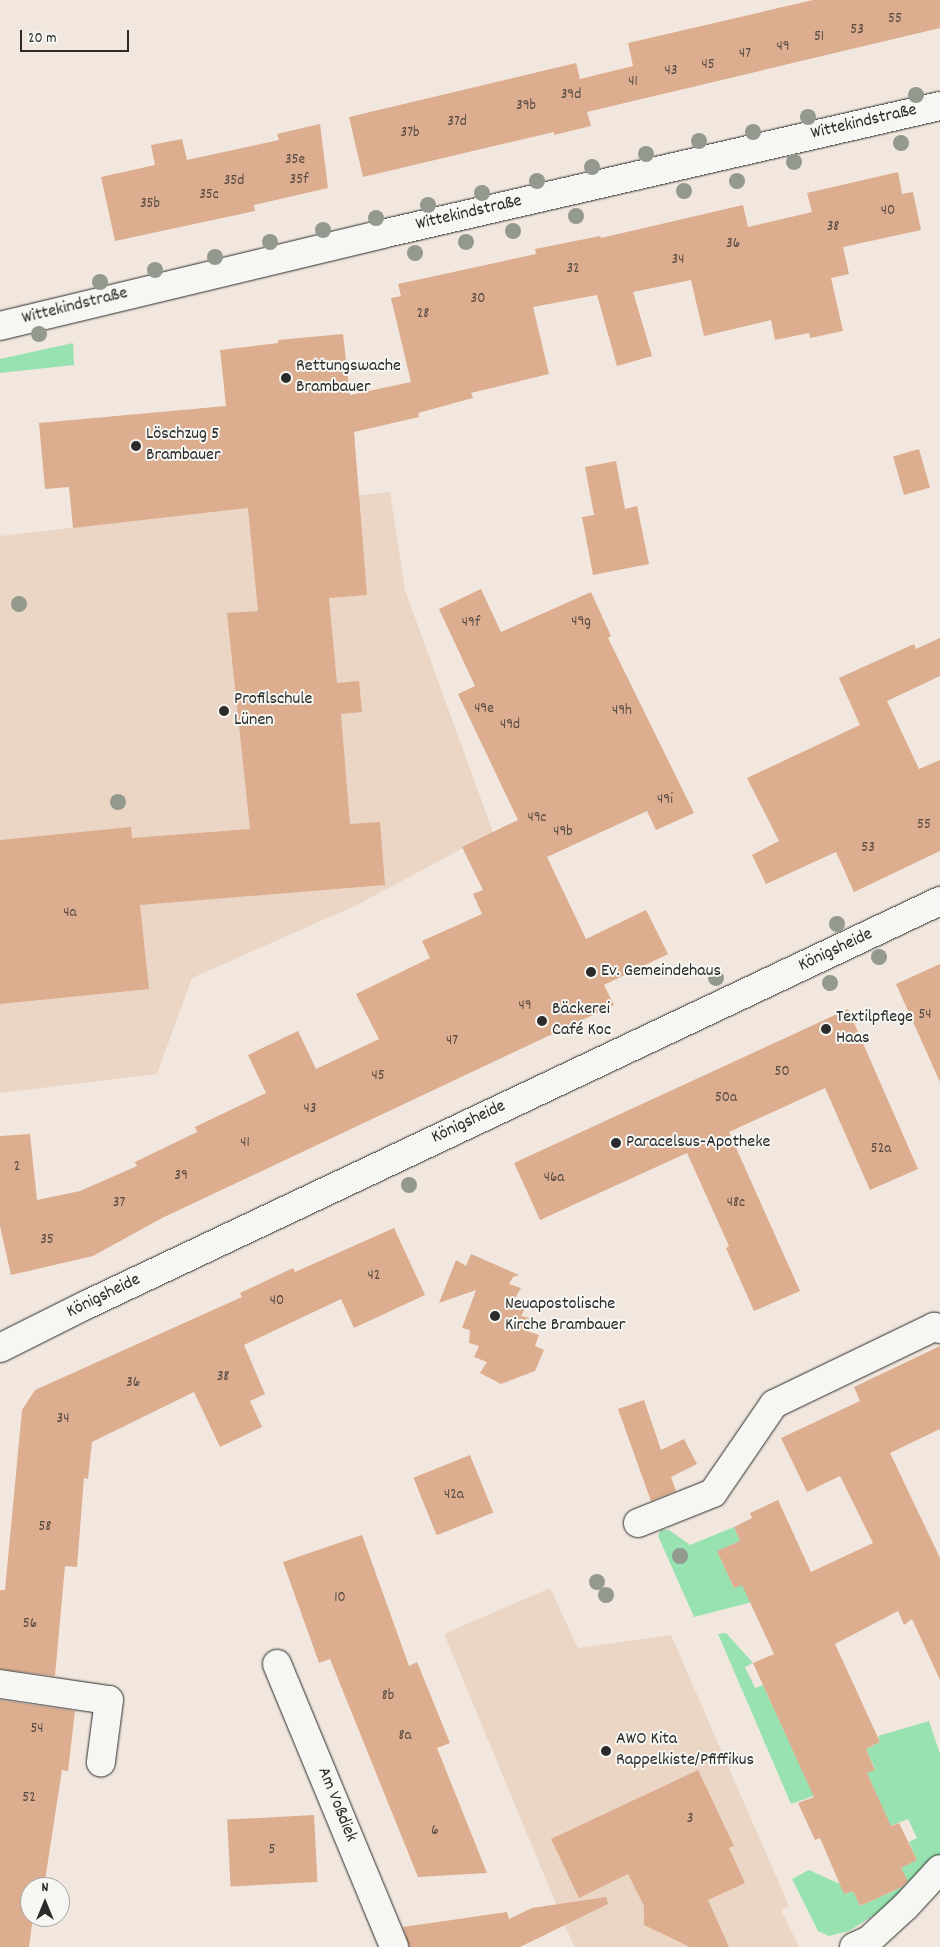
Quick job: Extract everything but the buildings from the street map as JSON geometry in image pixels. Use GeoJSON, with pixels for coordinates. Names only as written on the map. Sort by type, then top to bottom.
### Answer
{"type":"FeatureCollection","features":[{"type":"Feature","properties":{"kind":"street","name":"Wittekindstraße"},"geometry":{"type":"LineString","coordinates":[[0,326],[420,225],[940,106]]}},
{"type":"Feature","properties":{"kind":"street","name":"Königsheide"},"geometry":{"type":"LineString","coordinates":[[0,1348],[95,1301],[940,901]]}},
{"type":"Feature","properties":{"kind":"street"},"geometry":{"type":"LineString","coordinates":[[638,1523],[713,1493],[774,1404],[934,1328],[940,1329]]}},
{"type":"Feature","properties":{"kind":"street","name":"Am Voßdiek"},"geometry":{"type":"LineString","coordinates":[[277,1664],[394,1947]]}},
{"type":"Feature","properties":{"kind":"street"},"geometry":{"type":"LineString","coordinates":[[0,1684],[109,1700],[101,1762]]}},
{"type":"Feature","properties":{"kind":"street"},"geometry":{"type":"LineString","coordinates":[[854,1947],[868,1940],[900,1912],[940,1869]]}},
{"type":"Feature","properties":{"kind":"shaded area","name":"Profilschule Lünen"},"geometry":{"type":"Polygon","coordinates":[[[390,492],[405,590],[493,832],[357,905],[192,978],[157,1074],[0,1093],[0,536],[390,492]]]}},
{"type":"Feature","properties":{"kind":"shaded area","name":"AWO Kita Rappelkiste/Pfiffikus"},"geometry":{"type":"Polygon","coordinates":[[[550,1588],[578,1648],[671,1635],[789,1906],[781,1910],[799,1947],[574,1947],[444,1634],[550,1588]]]}},
{"type":"Feature","properties":{"kind":"green space"},"geometry":{"type":"Polygon","coordinates":[[[73,343],[74,365],[0,373],[0,359],[73,343]]]}},
{"type":"Feature","properties":{"kind":"green space"},"geometry":{"type":"Polygon","coordinates":[[[734,1527],[740,1541],[717,1551],[734,1588],[758,1578],[768,1598],[694,1617],[658,1536],[661,1530],[669,1530],[690,1545],[734,1527]]]}},
{"type":"Feature","properties":{"kind":"green space"},"geometry":{"type":"Polygon","coordinates":[[[726,1633],[753,1663],[745,1667],[755,1688],[763,1685],[805,1776],[819,1794],[791,1804],[718,1634],[726,1633]]]}},
{"type":"Feature","properties":{"kind":"green space"},"geometry":{"type":"Polygon","coordinates":[[[929,1721],[940,1754],[940,1858],[895,1902],[849,1931],[829,1936],[818,1931],[792,1879],[809,1870],[840,1884],[845,1894],[853,1891],[860,1906],[909,1884],[901,1868],[917,1860],[909,1842],[917,1838],[908,1819],[890,1826],[867,1773],[875,1769],[866,1749],[880,1742],[878,1736],[929,1721]]]}},
{"type":"Feature","properties":{"kind":"place","name":"Rettungswache Brambauer"},"geometry":{"type":"Point","coordinates":[286,378]}},
{"type":"Feature","properties":{"kind":"place","name":"Löschzug 5 Brambauer"},"geometry":{"type":"Point","coordinates":[136,446]}},
{"type":"Feature","properties":{"kind":"place","name":"Profilschule Lünen"},"geometry":{"type":"Point","coordinates":[224,711]}},
{"type":"Feature","properties":{"kind":"place","name":"Ev. Gemeindehaus"},"geometry":{"type":"Point","coordinates":[591,972]}},
{"type":"Feature","properties":{"kind":"place","name":"Bäckerei Café Koc"},"geometry":{"type":"Point","coordinates":[542,1021]}},
{"type":"Feature","properties":{"kind":"place","name":"Textilpflege Haas"},"geometry":{"type":"Point","coordinates":[826,1029]}},
{"type":"Feature","properties":{"kind":"place","name":"Paracelsus-Apotheke"},"geometry":{"type":"Point","coordinates":[616,1143]}},
{"type":"Feature","properties":{"kind":"place","name":"Neuapostolische Kirche Brambauer"},"geometry":{"type":"Point","coordinates":[495,1316]}},
{"type":"Feature","properties":{"kind":"place","name":"AWO Kita Rappelkiste/Pfiffikus"},"geometry":{"type":"Point","coordinates":[606,1751]}}]}
